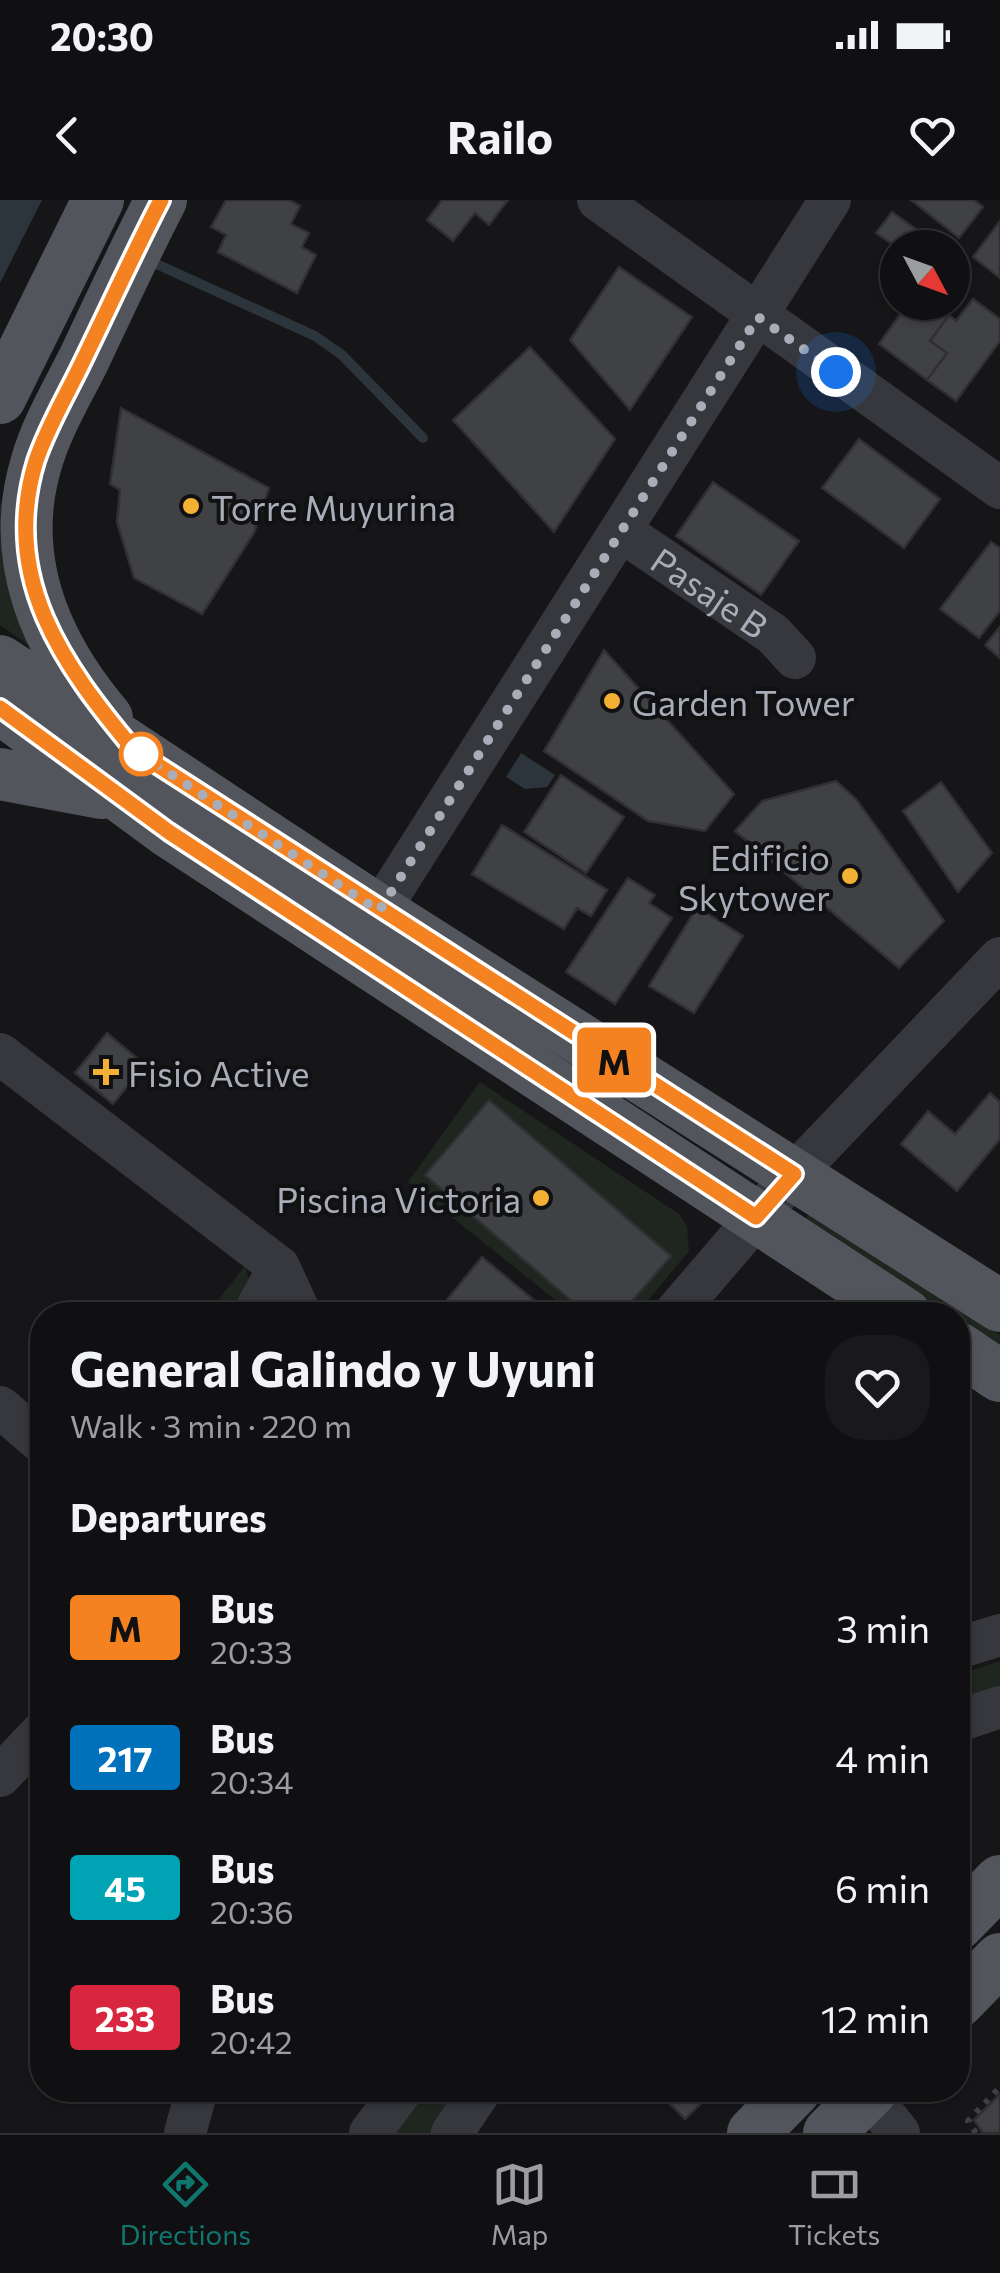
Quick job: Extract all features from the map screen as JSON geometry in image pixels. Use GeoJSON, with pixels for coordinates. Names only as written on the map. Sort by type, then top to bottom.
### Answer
{"type":"FeatureCollection","features":[{"type":"Feature","properties":{"kind":"main road"},"geometry":{"type":"LineString","coordinates":[[0,339],[70,200]]}},
{"type":"Feature","properties":{"kind":"main road"},"geometry":{"type":"LineString","coordinates":[[0,398],[98,200]]}},
{"type":"Feature","properties":{"kind":"main road"},"geometry":{"type":"LineString","coordinates":[[0,466],[134,200]]}},
{"type":"Feature","properties":{"kind":"main road"},"geometry":{"type":"LineString","coordinates":[[128,774],[60,655],[36,594],[26,532],[36,460],[161,200]]}},
{"type":"Feature","properties":{"kind":"main road"},"geometry":{"type":"LineString","coordinates":[[0,660],[128,774],[756,1217],[886,1302]]}},
{"type":"Feature","properties":{"kind":"main road"},"geometry":{"type":"LineString","coordinates":[[0,708],[379,911],[1000,1306]]}},
{"type":"Feature","properties":{"kind":"main road"},"geometry":{"type":"LineString","coordinates":[[0,774],[128,774]]}},
{"type":"Feature","properties":{"kind":"main road"},"geometry":{"type":"LineString","coordinates":[[970,1356],[1000,1376]]}},
{"type":"Feature","properties":{"kind":"main road"},"geometry":{"type":"LineString","coordinates":[[970,1912],[1000,1881]]}},
{"type":"Feature","properties":{"kind":"main road"},"geometry":{"type":"LineString","coordinates":[[970,1989],[1000,1958]]}},
{"type":"Feature","properties":{"kind":"main road"},"geometry":{"type":"LineString","coordinates":[[753,2133],[783,2102]]}},
{"type":"Feature","properties":{"kind":"main road"},"geometry":{"type":"LineString","coordinates":[[830,2133],[876,2102]]}},
{"type":"Feature","properties":{"kind":"street"},"geometry":{"type":"LineString","coordinates":[[598,200],[758,317],[993,469]]}},
{"type":"Feature","properties":{"kind":"street"},"geometry":{"type":"LineString","coordinates":[[379,911],[830,200]]}},
{"type":"Feature","properties":{"kind":"street","name":"Pasaje B"},"geometry":{"type":"LineString","coordinates":[[621,531],[773,634],[795,658]]}},
{"type":"Feature","properties":{"kind":"street"},"geometry":{"type":"LineString","coordinates":[[684,1302],[794,1174],[1000,958]]}},
{"type":"Feature","properties":{"kind":"street"},"geometry":{"type":"LineString","coordinates":[[0,1054],[278,1267],[295,1302]]}},
{"type":"Feature","properties":{"kind":"street"},"geometry":{"type":"LineString","coordinates":[[260,1302],[278,1267]]}},
{"type":"Feature","properties":{"kind":"street"},"geometry":{"type":"LineString","coordinates":[[0,1407],[30,1433]]}},
{"type":"Feature","properties":{"kind":"street"},"geometry":{"type":"LineString","coordinates":[[970,1644],[1000,1634]]}},
{"type":"Feature","properties":{"kind":"street"},"geometry":{"type":"LineString","coordinates":[[970,1717],[1000,1708]]}},
{"type":"Feature","properties":{"kind":"street"},"geometry":{"type":"LineString","coordinates":[[0,1776],[30,1745]]}},
{"type":"Feature","properties":{"kind":"street"},"geometry":{"type":"LineString","coordinates":[[186,2133],[194,2102]]}},
{"type":"Feature","properties":{"kind":"street"},"geometry":{"type":"LineString","coordinates":[[370,2133],[393,2102]]}},
{"type":"Feature","properties":{"kind":"street"},"geometry":{"type":"LineString","coordinates":[[452,2133],[473,2102]]}},
{"type":"Feature","properties":{"kind":"path"},"geometry":{"type":"LineString","coordinates":[[976,2133],[968,2121],[1000,2087]]}},
{"type":"Feature","properties":{"kind":"shaded area"},"geometry":{"type":"Polygon","coordinates":[[[0,200],[42,200],[0,283],[0,200]]]}},
{"type":"Feature","properties":{"kind":"shaded area"},"geometry":{"type":"Polygon","coordinates":[[[38,429],[53,662],[0,625],[0,505],[38,429]]]}},
{"type":"Feature","properties":{"kind":"shaded area"},"geometry":{"type":"Polygon","coordinates":[[[521,753],[555,775],[547,787],[525,789],[506,777],[521,753]]]}},
{"type":"Feature","properties":{"kind":"shaded area","name":"Piscina Victoria"},"geometry":{"type":"Polygon","coordinates":[[[480,1082],[679,1214],[687,1226],[689,1251],[647,1302],[558,1302],[408,1182],[480,1082]]]}},
{"type":"Feature","properties":{"kind":"shaded area"},"geometry":{"type":"Polygon","coordinates":[[[809,1213],[948,1302],[932,1302],[805,1221],[809,1213]]]}},
{"type":"Feature","properties":{"kind":"shaded area"},"geometry":{"type":"Polygon","coordinates":[[[245,1266],[251,1285],[245,1302],[216,1302],[245,1266]]]}},
{"type":"Feature","properties":{"kind":"shaded area"},"geometry":{"type":"Polygon","coordinates":[[[970,1316],[1000,1335],[1000,1345],[970,1326],[970,1316]]]}},
{"type":"Feature","properties":{"kind":"shaded area"},"geometry":{"type":"Polygon","coordinates":[[[1000,1661],[1000,1695],[970,1704],[970,1671],[1000,1661]]]}},
{"type":"Feature","properties":{"kind":"shaded area"},"geometry":{"type":"Polygon","coordinates":[[[412,2102],[459,2102],[440,2133],[389,2133],[412,2102]]]}},
{"type":"Feature","properties":{"kind":"building"},"geometry":{"type":"Polygon","coordinates":[[[226,200],[289,200],[300,206],[291,224],[309,233],[302,247],[316,255],[297,293],[218,252],[226,235],[211,227],[226,200]]]}},
{"type":"Feature","properties":{"kind":"building"},"geometry":{"type":"Polygon","coordinates":[[[442,200],[508,200],[489,225],[475,213],[453,241],[427,220],[442,200]]]}},
{"type":"Feature","properties":{"kind":"building"},"geometry":{"type":"Polygon","coordinates":[[[911,200],[974,200],[983,207],[965,230],[949,230],[911,200]]]}},
{"type":"Feature","properties":{"kind":"building"},"geometry":{"type":"Polygon","coordinates":[[[892,212],[917,230],[880,230],[880,236],[876,233],[892,212]]]}},
{"type":"Feature","properties":{"kind":"building"},"geometry":{"type":"Polygon","coordinates":[[[1000,221],[1000,278],[973,257],[1000,221]]]}},
{"type":"Feature","properties":{"kind":"building"},"geometry":{"type":"Polygon","coordinates":[[[619,267],[692,317],[630,410],[570,340],[619,267]]]}},
{"type":"Feature","properties":{"kind":"building"},"geometry":{"type":"Polygon","coordinates":[[[973,299],[1000,319],[1000,341],[956,401],[927,380],[947,353],[930,341],[945,320],[970,320],[973,299]]]}},
{"type":"Feature","properties":{"kind":"building"},"geometry":{"type":"Polygon","coordinates":[[[896,320],[945,320],[930,341],[947,353],[927,380],[879,344],[896,320]]]}},
{"type":"Feature","properties":{"kind":"building"},"geometry":{"type":"Polygon","coordinates":[[[530,347],[615,439],[554,532],[453,420],[530,347]]]}},
{"type":"Feature","properties":{"kind":"building","name":"Torre Muyurina"},"geometry":{"type":"Polygon","coordinates":[[[121,408],[269,488],[254,533],[202,614],[134,578],[117,522],[120,490],[110,484],[121,408]]]}},
{"type":"Feature","properties":{"kind":"building"},"geometry":{"type":"Polygon","coordinates":[[[859,439],[940,499],[904,548],[822,488],[859,439]]]}},
{"type":"Feature","properties":{"kind":"building"},"geometry":{"type":"Polygon","coordinates":[[[713,482],[799,541],[761,595],[676,536],[713,482]]]}},
{"type":"Feature","properties":{"kind":"building"},"geometry":{"type":"Polygon","coordinates":[[[991,542],[1000,548],[1000,611],[979,638],[940,609],[991,542]]]}},
{"type":"Feature","properties":{"kind":"building"},"geometry":{"type":"Polygon","coordinates":[[[1000,627],[1000,658],[985,645],[1000,627]]]}},
{"type":"Feature","properties":{"kind":"building","name":"Garden Tower"},"geometry":{"type":"Polygon","coordinates":[[[604,650],[734,794],[705,831],[648,821],[544,751],[604,650]]]}},
{"type":"Feature","properties":{"kind":"building"},"geometry":{"type":"Polygon","coordinates":[[[561,775],[624,817],[586,873],[524,832],[561,775]]]}},
{"type":"Feature","properties":{"kind":"building","name":"Edificio Skytower"},"geometry":{"type":"Polygon","coordinates":[[[836,781],[856,799],[944,921],[899,968],[735,831],[762,801],[836,781]]]}},
{"type":"Feature","properties":{"kind":"building"},"geometry":{"type":"Polygon","coordinates":[[[941,782],[992,853],[958,892],[903,811],[941,782]]]}},
{"type":"Feature","properties":{"kind":"building"},"geometry":{"type":"Polygon","coordinates":[[[502,825],[607,890],[591,916],[577,908],[564,929],[472,874],[502,825]]]}},
{"type":"Feature","properties":{"kind":"building"},"geometry":{"type":"Polygon","coordinates":[[[628,878],[655,895],[649,903],[672,918],[615,1004],[566,972],[628,878]]]}},
{"type":"Feature","properties":{"kind":"building"},"geometry":{"type":"Polygon","coordinates":[[[697,907],[743,936],[694,1013],[649,986],[697,907]]]}},
{"type":"Feature","properties":{"kind":"building"},"geometry":{"type":"Polygon","coordinates":[[[107,1033],[145,1065],[113,1104],[75,1073],[107,1033]]]}},
{"type":"Feature","properties":{"kind":"building"},"geometry":{"type":"Polygon","coordinates":[[[990,1093],[1000,1102],[1000,1139],[957,1191],[901,1144],[928,1111],[955,1134],[990,1093]]]}},
{"type":"Feature","properties":{"kind":"building","name":"Piscina Victoria"},"geometry":{"type":"Polygon","coordinates":[[[489,1100],[671,1256],[631,1302],[573,1302],[425,1175],[489,1100]]]}},
{"type":"Feature","properties":{"kind":"building"},"geometry":{"type":"Polygon","coordinates":[[[482,1257],[536,1302],[445,1302],[482,1257]]]}},
{"type":"Feature","properties":{"kind":"building"},"geometry":{"type":"Polygon","coordinates":[[[1000,2094],[1000,2133],[983,2133],[974,2120],[1000,2094]]]}},
{"type":"Feature","properties":{"kind":"building"},"geometry":{"type":"Polygon","coordinates":[[[668,2102],[703,2102],[685,2119],[668,2102]]]}},
{"type":"Feature","properties":{"kind":"waterway"},"geometry":{"type":"LineString","coordinates":[[152,262],[315,336],[342,355],[423,438]]}},
{"type":"Feature","properties":{"kind":"bus line","name":"M"},"geometry":{"type":"LineString","coordinates":[[0,708],[169,832],[756,1217],[794,1174],[379,911],[134,750],[60,655],[28,564],[28,497],[36,460],[161,200]]}},
{"type":"Feature","properties":{"kind":"place","name":"Torre Muyurina"},"geometry":{"type":"Point","coordinates":[191,506]}},
{"type":"Feature","properties":{"kind":"place","name":"Garden Tower"},"geometry":{"type":"Point","coordinates":[612,701]}},
{"type":"Feature","properties":{"kind":"place","name":"Edificio Skytower"},"geometry":{"type":"Point","coordinates":[850,876]}},
{"type":"Feature","properties":{"kind":"place","name":"Fisio Active"},"geometry":{"type":"Point","coordinates":[106,1072]}},
{"type":"Feature","properties":{"kind":"place","name":"Piscina Victoria"},"geometry":{"type":"Point","coordinates":[541,1198]}},
{"type":"Feature","properties":{"kind":"route"},"geometry":{"type":"LineString","coordinates":[[141,754],[134,750],[379,911],[758,317],[836,372]]}}]}
